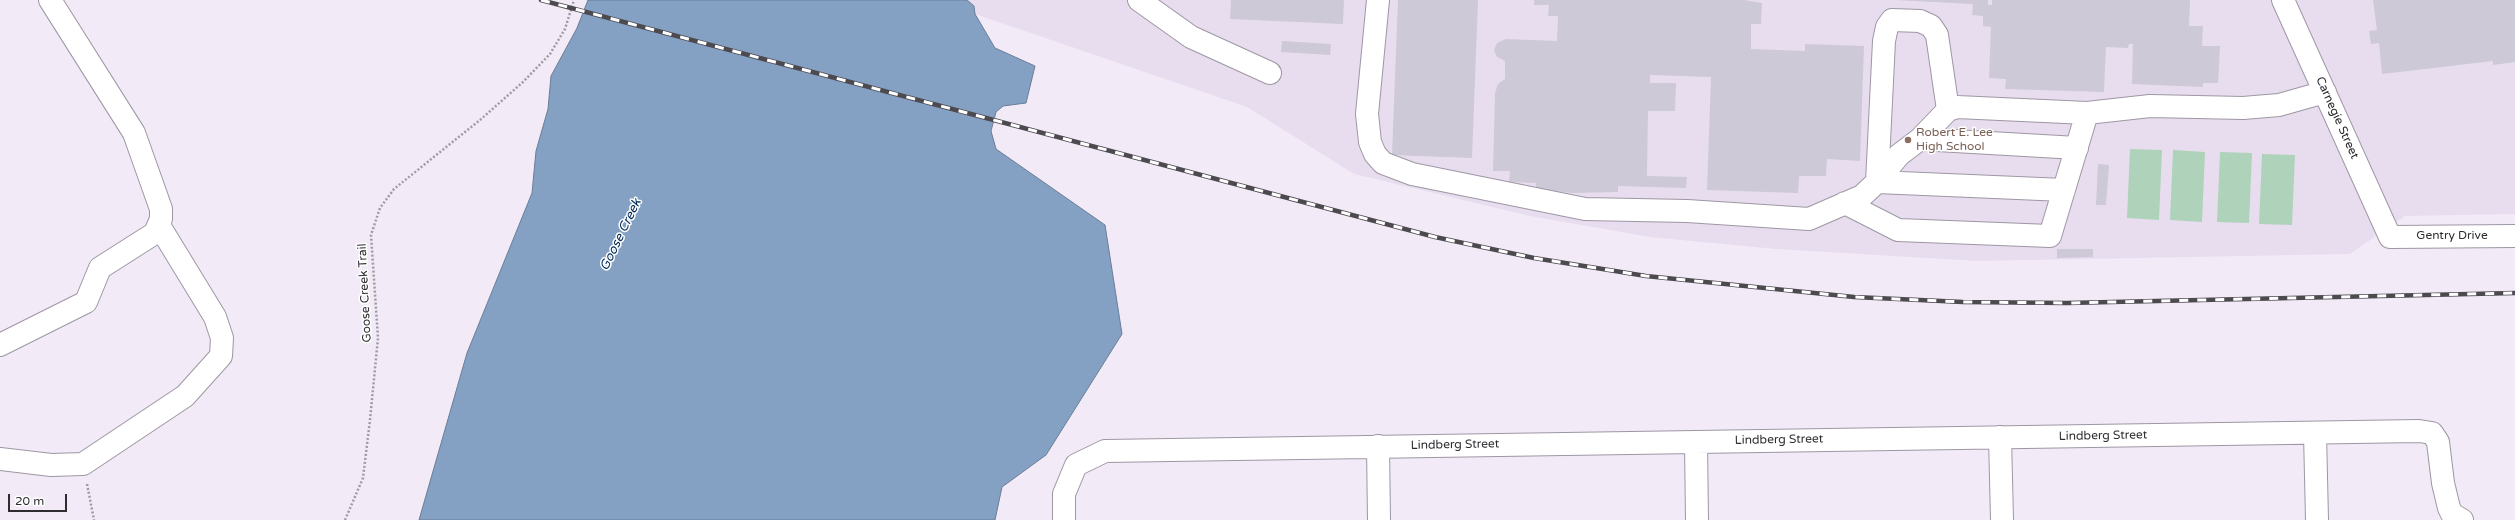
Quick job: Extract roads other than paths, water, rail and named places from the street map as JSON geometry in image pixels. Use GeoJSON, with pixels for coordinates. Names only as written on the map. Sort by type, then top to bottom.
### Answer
{"type":"FeatureCollection","features":[{"type":"Feature","properties":{"kind":"street"},"geometry":{"type":"LineString","coordinates":[[0,345],[86,302],[100,268],[140,244],[155,233],[160,227],[162,209],[134,133],[50,0]]}},
{"type":"Feature","properties":{"kind":"street"},"geometry":{"type":"LineString","coordinates":[[1139,0],[1191,37],[1270,73]]}},
{"type":"Feature","properties":{"kind":"street"},"geometry":{"type":"LineString","coordinates":[[1378,0],[1367,114],[1370,142],[1375,154],[1383,164],[1412,174],[1585,209],[1687,211],[1809,219],[1862,196],[1877,182],[1899,155],[1920,139],[1948,110],[1957,107],[2087,113],[2150,106],[2243,108],[2279,105],[2325,92]]}},
{"type":"Feature","properties":{"kind":"street","name":"Carnegie Street"},"geometry":{"type":"LineString","coordinates":[[2283,0],[2390,237]]}},
{"type":"Feature","properties":{"kind":"street"},"geometry":{"type":"LineString","coordinates":[[1877,182],[1884,41],[1887,27],[1892,20],[1920,21],[1931,26],[1937,35],[1948,110]]}},
{"type":"Feature","properties":{"kind":"street"},"geometry":{"type":"LineString","coordinates":[[1845,204],[1898,230],[2050,236],[2087,113]]}},
{"type":"Feature","properties":{"kind":"street"},"geometry":{"type":"LineString","coordinates":[[1920,139],[2077,148]]}},
{"type":"Feature","properties":{"kind":"street"},"geometry":{"type":"LineString","coordinates":[[1877,182],[2064,190]]}},
{"type":"Feature","properties":{"kind":"street"},"geometry":{"type":"LineString","coordinates":[[0,459],[51,466],[83,464],[185,396],[220,356],[222,338],[215,317],[160,227]]}},
{"type":"Feature","properties":{"kind":"street","name":"Gentry Drive"},"geometry":{"type":"LineString","coordinates":[[2390,237],[2515,236]]}},
{"type":"Feature","properties":{"kind":"street","name":"Lindberg Street"},"geometry":{"type":"LineString","coordinates":[[1064,520],[1064,494],[1076,465],[1105,450],[2419,431],[2432,433],[2438,442],[2443,483],[2449,508],[2452,514],[2462,520]]}},
{"type":"Feature","properties":{"kind":"street"},"geometry":{"type":"LineString","coordinates":[[2315,433],[2317,520]]}},
{"type":"Feature","properties":{"kind":"street"},"geometry":{"type":"LineString","coordinates":[[2000,437],[2002,520]]}},
{"type":"Feature","properties":{"kind":"street"},"geometry":{"type":"LineString","coordinates":[[1696,442],[1697,520]]}},
{"type":"Feature","properties":{"kind":"street"},"geometry":{"type":"LineString","coordinates":[[1378,446],[1379,520]]}},
{"type":"Feature","properties":{"kind":"water","name":"Goose Creek"},"geometry":{"type":"Polygon","coordinates":[[[588,0],[967,0],[974,6],[975,14],[995,48],[1035,66],[1026,103],[1003,106],[996,112],[991,131],[996,149],[1105,225],[1122,334],[1046,455],[1002,487],[995,520],[419,520],[467,353],[532,193],[536,151],[548,109],[551,76],[577,28],[588,0]]]}},
{"type":"Feature","properties":{"kind":"railway"},"geometry":{"type":"LineString","coordinates":[[541,0],[1435,237],[1534,258],[1646,276],[1854,297],[1963,302],[2067,303],[2515,293]]}},
{"type":"Feature","properties":{"kind":"place","name":"Robert E. Lee High School"},"geometry":{"type":"Point","coordinates":[1908,140]}}]}
